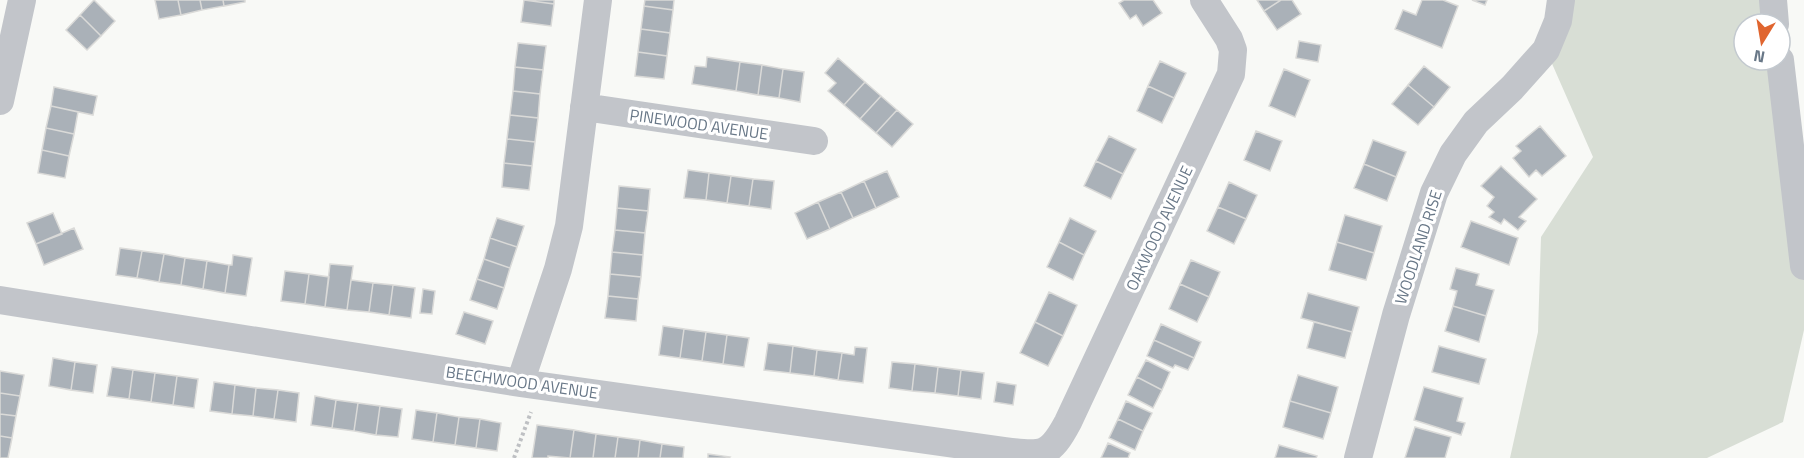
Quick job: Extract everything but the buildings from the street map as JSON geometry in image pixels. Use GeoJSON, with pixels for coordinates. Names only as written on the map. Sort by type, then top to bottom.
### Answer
{"type":"FeatureCollection","features":[{"type":"Feature","properties":{"kind":"street"},"geometry":{"type":"LineString","coordinates":[[0,101],[22,0]]}},
{"type":"Feature","properties":{"kind":"street"},"geometry":{"type":"LineString","coordinates":[[531,384],[569,226],[598,0]]}},
{"type":"Feature","properties":{"kind":"street","name":"OAKWOOD AVENUE"},"geometry":{"type":"LineString","coordinates":[[1045,452],[1059,438],[1068,422],[1231,74],[1233,50],[1229,39],[1204,0]]}},
{"type":"Feature","properties":{"kind":"street","name":"WOODLAND RISE"},"geometry":{"type":"LineString","coordinates":[[1358,458],[1396,315],[1434,192],[1453,154],[1476,122],[1512,88],[1546,50],[1558,21],[1561,0]]}},
{"type":"Feature","properties":{"kind":"street"},"geometry":{"type":"LineString","coordinates":[[1781,72],[1804,266]]}},
{"type":"Feature","properties":{"kind":"street","name":"PINEWOOD AVENUE"},"geometry":{"type":"LineString","coordinates":[[584,107],[814,141]]}},
{"type":"Feature","properties":{"kind":"street","name":"BEECHWOOD AVENUE"},"geometry":{"type":"LineString","coordinates":[[0,300],[531,384],[1026,454],[1045,452]]}},
{"type":"Feature","properties":{"kind":"path"},"geometry":{"type":"LineString","coordinates":[[514,458],[531,384]]}},
{"type":"Feature","properties":{"kind":"shaded area"},"geometry":{"type":"Polygon","coordinates":[[[1561,0],[1773,0],[1774,12],[1732,12],[1732,72],[1781,72],[1804,266],[1804,330],[1783,422],[1707,458],[1510,458],[1538,332],[1541,237],[1593,157],[1546,50],[1561,0]]]}}]}
